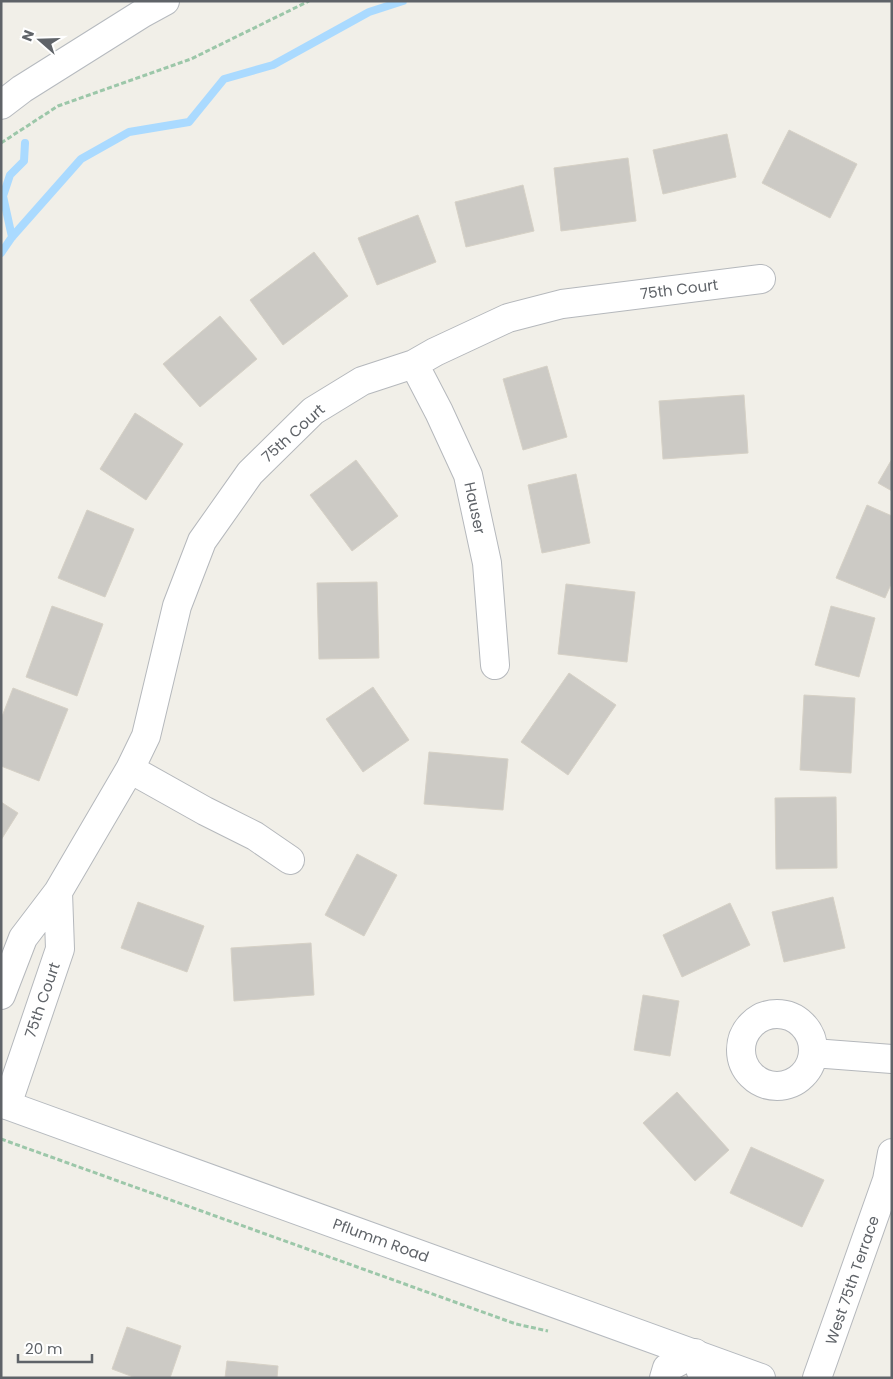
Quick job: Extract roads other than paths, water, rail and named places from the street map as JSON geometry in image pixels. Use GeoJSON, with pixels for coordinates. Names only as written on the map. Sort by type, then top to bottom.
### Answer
{"type":"FeatureCollection","features":[{"type":"Feature","properties":{"kind":"street"},"geometry":{"type":"LineString","coordinates":[[1,105],[30,84],[165,1]]}},
{"type":"Feature","properties":{"kind":"street","name":"75th Court"},"geometry":{"type":"LineString","coordinates":[[1,996],[23,938],[58,892],[130,769],[146,736],[177,606],[202,541],[250,473],[314,411],[362,381],[414,364],[435,352],[508,318],[562,304],[761,279]]}},
{"type":"Feature","properties":{"kind":"street","name":"Hauser"},"geometry":{"type":"LineString","coordinates":[[414,364],[468,475],[487,563],[495,665]]}},
{"type":"Feature","properties":{"kind":"street"},"geometry":{"type":"LineString","coordinates":[[130,769],[205,811],[255,836],[290,860]]}},
{"type":"Feature","properties":{"kind":"street","name":"75th Court"},"geometry":{"type":"LineString","coordinates":[[4,1104],[60,950],[58,892]]}},
{"type":"Feature","properties":{"kind":"street"},"geometry":{"type":"LineString","coordinates":[[813,1053],[892,1058]]}},
{"type":"Feature","properties":{"kind":"street","name":"Pflumm Road"},"geometry":{"type":"LineString","coordinates":[[4,1104],[699,1365],[761,1378]]}},
{"type":"Feature","properties":{"kind":"street","name":"West 75th Terrace"},"geometry":{"type":"LineString","coordinates":[[817,1378],[889,1180],[892,1153]]}},
{"type":"Feature","properties":{"kind":"street"},"geometry":{"type":"LineString","coordinates":[[664,1378],[667,1368],[699,1365]]}},
{"type":"Feature","properties":{"kind":"waterway"},"geometry":{"type":"LineString","coordinates":[[1,253],[12,237],[81,159],[129,132],[189,122],[224,79],[273,65],[369,12],[403,1]]}},
{"type":"Feature","properties":{"kind":"waterway"},"geometry":{"type":"LineString","coordinates":[[12,237],[3,196],[10,175],[24,161],[25,143]]}}]}
